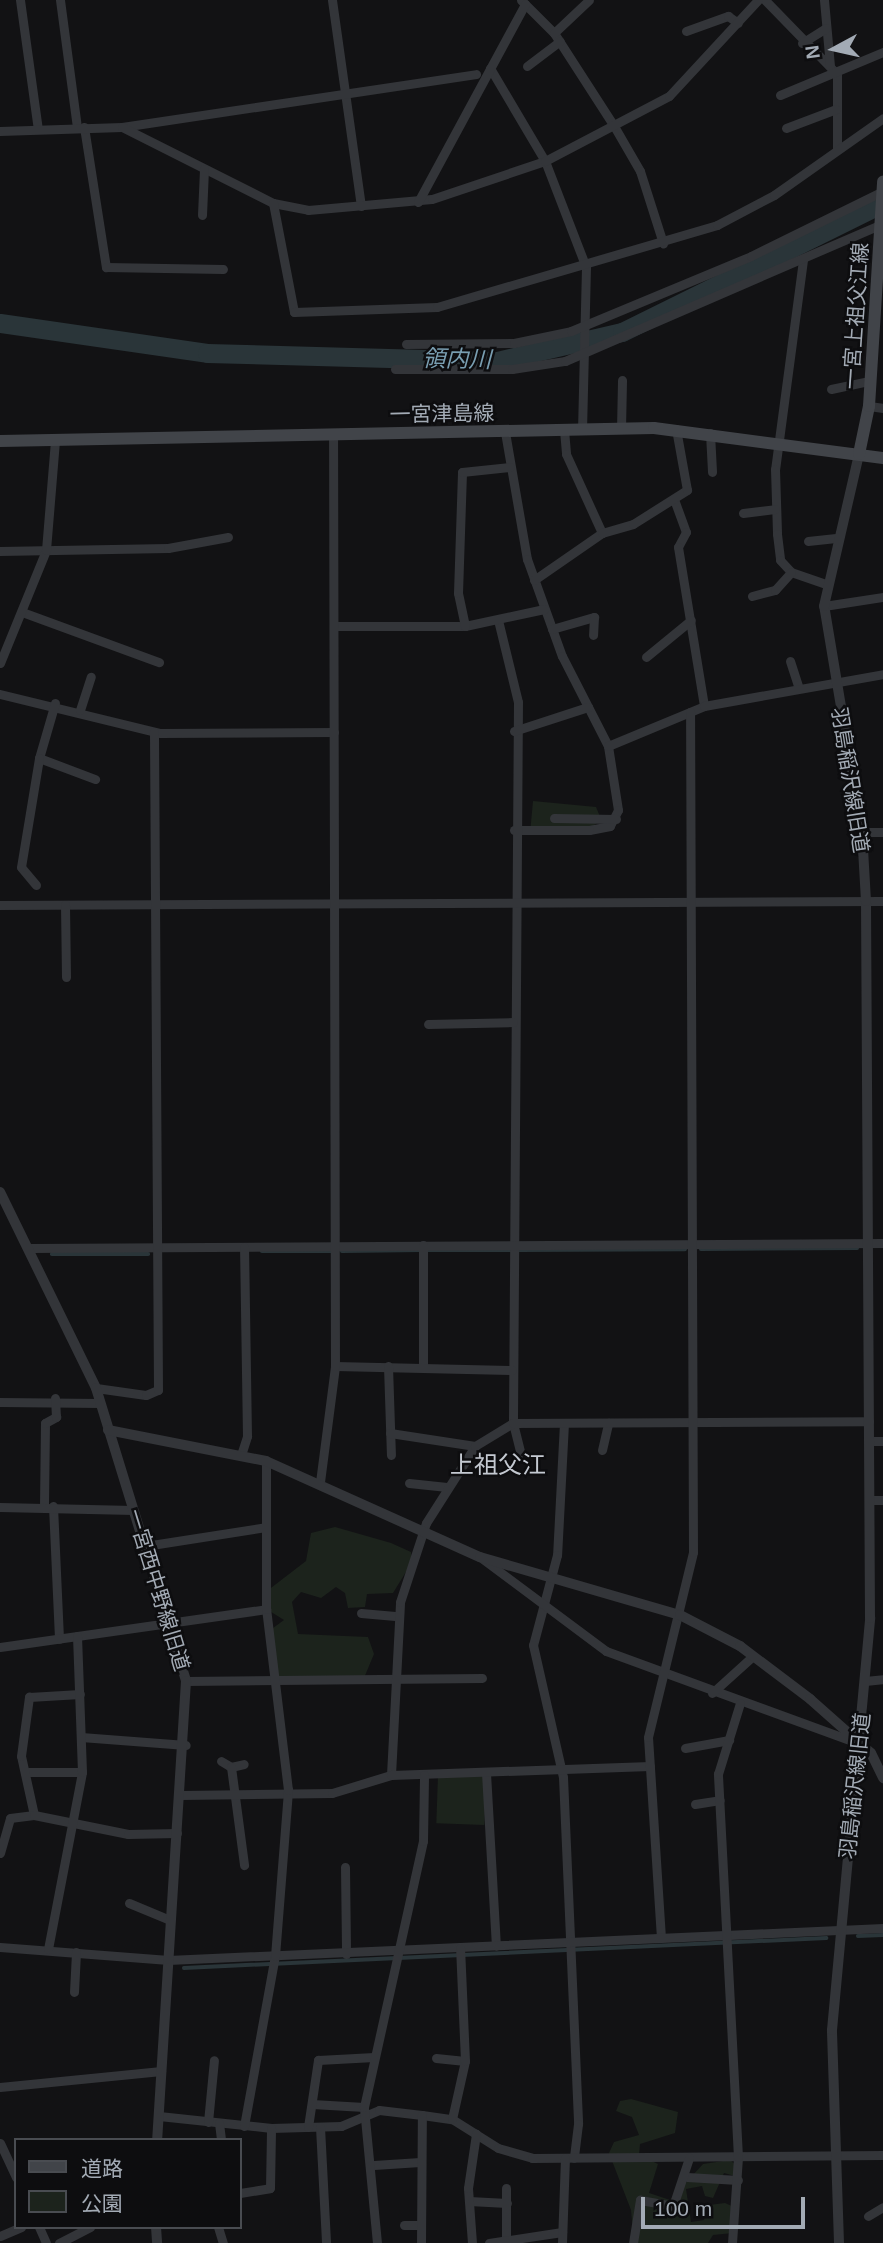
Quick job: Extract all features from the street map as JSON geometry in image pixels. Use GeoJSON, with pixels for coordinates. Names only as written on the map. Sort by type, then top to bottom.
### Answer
{"type":"FeatureCollection","features":[{"type":"Feature","properties":{"kind":"main road","name":"一宮上祖父江線"},"geometry":{"type":"LineString","coordinates":[[859,454],[869,406],[869,381],[879,302],[883,181]]}},
{"type":"Feature","properties":{"kind":"main road","name":"一宮津島線"},"geometry":{"type":"LineString","coordinates":[[0,441],[676,429],[883,458]]}},
{"type":"Feature","properties":{"kind":"street"},"geometry":{"type":"LineString","coordinates":[[20,0],[38,129]]}},
{"type":"Feature","properties":{"kind":"street"},"geometry":{"type":"LineString","coordinates":[[60,0],[106,267],[223,269]]}},
{"type":"Feature","properties":{"kind":"street"},"geometry":{"type":"LineString","coordinates":[[332,0],[361,206]]}},
{"type":"Feature","properties":{"kind":"street"},"geometry":{"type":"LineString","coordinates":[[527,66],[589,0]]}},
{"type":"Feature","properties":{"kind":"street"},"geometry":{"type":"LineString","coordinates":[[121,127],[273,203],[308,210],[418,202],[545,160],[614,126],[690,79],[758,0]]}},
{"type":"Feature","properties":{"kind":"street"},"geometry":{"type":"LineString","coordinates":[[765,0],[802,43],[831,68]]}},
{"type":"Feature","properties":{"kind":"street"},"geometry":{"type":"LineString","coordinates":[[824,0],[836,109],[837,150]]}},
{"type":"Feature","properties":{"kind":"street"},"geometry":{"type":"LineString","coordinates":[[418,202],[523,2],[557,37],[614,126],[640,171],[663,243]]}},
{"type":"Feature","properties":{"kind":"street"},"geometry":{"type":"LineString","coordinates":[[687,31],[728,16],[738,23]]}},
{"type":"Feature","properties":{"kind":"street"},"geometry":{"type":"LineString","coordinates":[[802,43],[826,28]]}},
{"type":"Feature","properties":{"kind":"street"},"geometry":{"type":"LineString","coordinates":[[780,95],[831,68],[883,52]]}},
{"type":"Feature","properties":{"kind":"street"},"geometry":{"type":"LineString","coordinates":[[490,68],[545,160],[586,267],[582,430]]}},
{"type":"Feature","properties":{"kind":"street"},"geometry":{"type":"LineString","coordinates":[[0,131],[121,127],[476,74]]}},
{"type":"Feature","properties":{"kind":"street"},"geometry":{"type":"LineString","coordinates":[[786,128],[836,109]]}},
{"type":"Feature","properties":{"kind":"street"},"geometry":{"type":"LineString","coordinates":[[273,203],[294,312],[437,307],[586,267],[717,225],[774,195],[883,118]]}},
{"type":"Feature","properties":{"kind":"street"},"geometry":{"type":"LineString","coordinates":[[202,215],[204,169]]}},
{"type":"Feature","properties":{"kind":"street"},"geometry":{"type":"LineString","coordinates":[[406,344],[514,343],[584,328],[882,193]]}},
{"type":"Feature","properties":{"kind":"street"},"geometry":{"type":"LineString","coordinates":[[395,369],[512,369],[584,355],[881,229]]}},
{"type":"Feature","properties":{"kind":"street"},"geometry":{"type":"LineString","coordinates":[[803,260],[778,442],[775,509],[780,560],[791,572],[825,584]]}},
{"type":"Feature","properties":{"kind":"street"},"geometry":{"type":"LineString","coordinates":[[621,429],[622,380]]}},
{"type":"Feature","properties":{"kind":"street"},"geometry":{"type":"LineString","coordinates":[[831,389],[869,381]]}},
{"type":"Feature","properties":{"kind":"street"},"geometry":{"type":"LineString","coordinates":[[869,406],[883,408]]}},
{"type":"Feature","properties":{"kind":"street"},"geometry":{"type":"LineString","coordinates":[[534,580],[602,533],[675,502],[687,490],[676,429]]}},
{"type":"Feature","properties":{"kind":"street"},"geometry":{"type":"LineString","coordinates":[[564,430],[566,454],[602,533]]}},
{"type":"Feature","properties":{"kind":"street"},"geometry":{"type":"LineString","coordinates":[[505,432],[534,580],[552,629],[608,746],[616,819]]}},
{"type":"Feature","properties":{"kind":"street"},"geometry":{"type":"LineString","coordinates":[[710,433],[712,472]]}},
{"type":"Feature","properties":{"kind":"street"},"geometry":{"type":"LineString","coordinates":[[320,1482],[335,1366],[333,435]]}},
{"type":"Feature","properties":{"kind":"street"},"geometry":{"type":"LineString","coordinates":[[0,663],[46,550],[55,441]]}},
{"type":"Feature","properties":{"kind":"street","name":"羽島稲沢線旧道"},"geometry":{"type":"LineString","coordinates":[[839,2243],[832,2030],[865,1681],[869,1500],[866,901],[862,832],[833,681],[824,606],[825,584],[859,454]]}},
{"type":"Feature","properties":{"kind":"street"},"geometry":{"type":"LineString","coordinates":[[465,626],[458,593],[462,472],[510,467]]}},
{"type":"Feature","properties":{"kind":"street"},"geometry":{"type":"LineString","coordinates":[[675,502],[686,532],[678,547],[704,706]]}},
{"type":"Feature","properties":{"kind":"street"},"geometry":{"type":"LineString","coordinates":[[743,513],[775,509]]}},
{"type":"Feature","properties":{"kind":"street"},"geometry":{"type":"LineString","coordinates":[[0,551],[168,548],[228,537]]}},
{"type":"Feature","properties":{"kind":"street"},"geometry":{"type":"LineString","coordinates":[[814,545],[836,537]]}},
{"type":"Feature","properties":{"kind":"street"},"geometry":{"type":"LineString","coordinates":[[752,596],[775,590],[791,572]]}},
{"type":"Feature","properties":{"kind":"street"},"geometry":{"type":"LineString","coordinates":[[824,606],[883,597]]}},
{"type":"Feature","properties":{"kind":"street"},"geometry":{"type":"LineString","coordinates":[[334,626],[465,626],[544,609]]}},
{"type":"Feature","properties":{"kind":"street"},"geometry":{"type":"LineString","coordinates":[[22,612],[159,662]]}},
{"type":"Feature","properties":{"kind":"street"},"geometry":{"type":"LineString","coordinates":[[552,629],[594,617],[593,635]]}},
{"type":"Feature","properties":{"kind":"street"},"geometry":{"type":"LineString","coordinates":[[498,620],[518,702],[514,731],[512,902],[512,1370],[513,1423],[522,1458]]}},
{"type":"Feature","properties":{"kind":"street"},"geometry":{"type":"LineString","coordinates":[[646,657],[691,620]]}},
{"type":"Feature","properties":{"kind":"street"},"geometry":{"type":"LineString","coordinates":[[790,661],[799,688]]}},
{"type":"Feature","properties":{"kind":"street"},"geometry":{"type":"LineString","coordinates":[[608,746],[704,706],[883,674]]}},
{"type":"Feature","properties":{"kind":"street"},"geometry":{"type":"LineString","coordinates":[[80,710],[91,677]]}},
{"type":"Feature","properties":{"kind":"street"},"geometry":{"type":"LineString","coordinates":[[0,694],[55,703],[154,732],[334,732]]}},
{"type":"Feature","properties":{"kind":"street"},"geometry":{"type":"LineString","coordinates":[[36,885],[21,867],[39,758],[55,703]]}},
{"type":"Feature","properties":{"kind":"street"},"geometry":{"type":"LineString","coordinates":[[514,731],[538,728],[588,707]]}},
{"type":"Feature","properties":{"kind":"street"},"geometry":{"type":"LineString","coordinates":[[661,1938],[648,1737],[680,1615],[693,1552],[690,712]]}},
{"type":"Feature","properties":{"kind":"street"},"geometry":{"type":"LineString","coordinates":[[96,1388],[146,1395],[158,1390],[155,1247],[154,732]]}},
{"type":"Feature","properties":{"kind":"street"},"geometry":{"type":"LineString","coordinates":[[39,758],[95,779]]}},
{"type":"Feature","properties":{"kind":"street"},"geometry":{"type":"LineString","coordinates":[[554,818],[616,819]]}},
{"type":"Feature","properties":{"kind":"street"},"geometry":{"type":"LineString","coordinates":[[514,830],[565,833],[616,819]]}},
{"type":"Feature","properties":{"kind":"street"},"geometry":{"type":"LineString","coordinates":[[862,832],[883,832]]}},
{"type":"Feature","properties":{"kind":"street"},"geometry":{"type":"LineString","coordinates":[[0,905],[154,907],[883,901]]}},
{"type":"Feature","properties":{"kind":"street"},"geometry":{"type":"LineString","coordinates":[[65,905],[66,977]]}},
{"type":"Feature","properties":{"kind":"street"},"geometry":{"type":"LineString","coordinates":[[428,1024],[513,1023]]}},
{"type":"Feature","properties":{"kind":"street","name":"一宮西中野線旧道"},"geometry":{"type":"LineString","coordinates":[[0,1192],[30,1248],[96,1388],[132,1510],[171,1623],[186,1681],[186,1745],[170,1920],[157,2138]]}},
{"type":"Feature","properties":{"kind":"street"},"geometry":{"type":"LineString","coordinates":[[30,1248],[335,1244],[883,1243]]}},
{"type":"Feature","properties":{"kind":"street"},"geometry":{"type":"LineString","coordinates":[[423,1366],[424,1245]]}},
{"type":"Feature","properties":{"kind":"street"},"geometry":{"type":"LineString","coordinates":[[241,1455],[247,1436],[244,1247]]}},
{"type":"Feature","properties":{"kind":"street"},"geometry":{"type":"LineString","coordinates":[[335,1366],[512,1370]]}},
{"type":"Feature","properties":{"kind":"street"},"geometry":{"type":"LineString","coordinates":[[388,1366],[391,1455]]}},
{"type":"Feature","properties":{"kind":"street"},"geometry":{"type":"LineString","coordinates":[[55,1398],[56,1417],[45,1423],[48,1505],[59,1639]]}},
{"type":"Feature","properties":{"kind":"street"},"geometry":{"type":"LineString","coordinates":[[0,1402],[55,1398],[100,1403]]}},
{"type":"Feature","properties":{"kind":"street"},"geometry":{"type":"LineString","coordinates":[[391,1775],[398,1616],[426,1530],[447,1487],[475,1446],[513,1423],[869,1421]]}},
{"type":"Feature","properties":{"kind":"street"},"geometry":{"type":"LineString","coordinates":[[562,2243],[570,2158],[578,2124],[561,1769],[533,1645],[541,1606],[553,1576],[564,1423]]}},
{"type":"Feature","properties":{"kind":"street"},"geometry":{"type":"LineString","coordinates":[[602,1450],[608,1423]]}},
{"type":"Feature","properties":{"kind":"street"},"geometry":{"type":"LineString","coordinates":[[108,1430],[266,1461],[320,1482],[480,1557],[680,1615],[753,1656],[859,1744],[883,1778]]}},
{"type":"Feature","properties":{"kind":"street"},"geometry":{"type":"LineString","coordinates":[[390,1433],[475,1446]]}},
{"type":"Feature","properties":{"kind":"street"},"geometry":{"type":"LineString","coordinates":[[869,1441],[883,1441]]}},
{"type":"Feature","properties":{"kind":"street"},"geometry":{"type":"LineString","coordinates":[[244,2126],[275,1956],[288,1790],[266,1609],[266,1461]]}},
{"type":"Feature","properties":{"kind":"street"},"geometry":{"type":"LineString","coordinates":[[409,1483],[447,1487]]}},
{"type":"Feature","properties":{"kind":"street"},"geometry":{"type":"LineString","coordinates":[[869,1500],[883,1500]]}},
{"type":"Feature","properties":{"kind":"street"},"geometry":{"type":"LineString","coordinates":[[0,1507],[48,1505],[132,1510]]}},
{"type":"Feature","properties":{"kind":"street"},"geometry":{"type":"LineString","coordinates":[[145,1546],[266,1527]]}},
{"type":"Feature","properties":{"kind":"street"},"geometry":{"type":"LineString","coordinates":[[480,1557],[541,1606],[606,1651],[663,1675],[859,1744]]}},
{"type":"Feature","properties":{"kind":"street"},"geometry":{"type":"LineString","coordinates":[[0,1647],[266,1609]]}},
{"type":"Feature","properties":{"kind":"street"},"geometry":{"type":"LineString","coordinates":[[361,1613],[398,1616]]}},
{"type":"Feature","properties":{"kind":"street"},"geometry":{"type":"LineString","coordinates":[[48,1948],[82,1772],[77,1636]]}},
{"type":"Feature","properties":{"kind":"street"},"geometry":{"type":"LineString","coordinates":[[712,1693],[753,1656]]}},
{"type":"Feature","properties":{"kind":"street"},"geometry":{"type":"LineString","coordinates":[[186,1681],[396,1683],[482,1678]]}},
{"type":"Feature","properties":{"kind":"street"},"geometry":{"type":"LineString","coordinates":[[865,1681],[883,1679]]}},
{"type":"Feature","properties":{"kind":"street"},"geometry":{"type":"LineString","coordinates":[[34,1815],[21,1756],[29,1697],[80,1694]]}},
{"type":"Feature","properties":{"kind":"street"},"geometry":{"type":"LineString","coordinates":[[732,2243],[738,2157],[718,1774],[740,1703]]}},
{"type":"Feature","properties":{"kind":"street"},"geometry":{"type":"LineString","coordinates":[[81,1737],[186,1745]]}},
{"type":"Feature","properties":{"kind":"street"},"geometry":{"type":"LineString","coordinates":[[685,1748],[729,1740]]}},
{"type":"Feature","properties":{"kind":"street"},"geometry":{"type":"LineString","coordinates":[[221,1761],[231,1768]]}},
{"type":"Feature","properties":{"kind":"street"},"geometry":{"type":"LineString","coordinates":[[231,1768],[244,1764]]}},
{"type":"Feature","properties":{"kind":"street"},"geometry":{"type":"LineString","coordinates":[[181,1795],[288,1790],[332,1793],[391,1775],[650,1766]]}},
{"type":"Feature","properties":{"kind":"street"},"geometry":{"type":"LineString","coordinates":[[231,1768],[244,1865]]}},
{"type":"Feature","properties":{"kind":"street"},"geometry":{"type":"LineString","coordinates":[[26,1772],[82,1772]]}},
{"type":"Feature","properties":{"kind":"street"},"geometry":{"type":"LineString","coordinates":[[486,1773],[496,1946]]}},
{"type":"Feature","properties":{"kind":"street"},"geometry":{"type":"LineString","coordinates":[[377,2243],[374,2165],[365,2110],[374,2057],[423,1841],[424,1775]]}},
{"type":"Feature","properties":{"kind":"street"},"geometry":{"type":"LineString","coordinates":[[695,1804],[720,1800]]}},
{"type":"Feature","properties":{"kind":"street"},"geometry":{"type":"LineString","coordinates":[[0,1853],[10,1818],[34,1815],[128,1834],[177,1833]]}},
{"type":"Feature","properties":{"kind":"street"},"geometry":{"type":"LineString","coordinates":[[345,1867],[346,1954]]}},
{"type":"Feature","properties":{"kind":"street"},"geometry":{"type":"LineString","coordinates":[[129,1903],[170,1920]]}},
{"type":"Feature","properties":{"kind":"street"},"geometry":{"type":"LineString","coordinates":[[0,1947],[48,1948],[168,1960],[883,1928]]}},
{"type":"Feature","properties":{"kind":"street"},"geometry":{"type":"LineString","coordinates":[[452,2119],[465,2061],[460,1948]]}},
{"type":"Feature","properties":{"kind":"street"},"geometry":{"type":"LineString","coordinates":[[74,1992],[76,1952]]}},
{"type":"Feature","properties":{"kind":"street"},"geometry":{"type":"LineString","coordinates":[[308,2127],[318,2060],[374,2057]]}},
{"type":"Feature","properties":{"kind":"street"},"geometry":{"type":"LineString","coordinates":[[436,2058],[465,2061]]}},
{"type":"Feature","properties":{"kind":"street"},"geometry":{"type":"LineString","coordinates":[[208,2122],[214,2060]]}},
{"type":"Feature","properties":{"kind":"street"},"geometry":{"type":"LineString","coordinates":[[0,2087],[161,2071]]}},
{"type":"Feature","properties":{"kind":"street"},"geometry":{"type":"LineString","coordinates":[[313,2104],[452,2119],[513,2155],[689,2158],[883,2155]]}},
{"type":"Feature","properties":{"kind":"street"},"geometry":{"type":"LineString","coordinates":[[159,2116],[271,2128],[320,2127],[358,2121],[365,2110]]}},
{"type":"Feature","properties":{"kind":"street"},"geometry":{"type":"LineString","coordinates":[[421,2243],[419,2162],[422,2115]]}},
{"type":"Feature","properties":{"kind":"street"},"geometry":{"type":"LineString","coordinates":[[219,2123],[221,2138]]}},
{"type":"Feature","properties":{"kind":"street"},"geometry":{"type":"LineString","coordinates":[[320,2127],[326,2243]]}},
{"type":"Feature","properties":{"kind":"street"},"geometry":{"type":"LineString","coordinates":[[242,2193],[270,2188],[271,2128]]}},
{"type":"Feature","properties":{"kind":"street"},"geometry":{"type":"LineString","coordinates":[[472,2243],[469,2201],[476,2134]]}},
{"type":"Feature","properties":{"kind":"street"},"geometry":{"type":"LineString","coordinates":[[0,2143],[14,2174]]}},
{"type":"Feature","properties":{"kind":"street"},"geometry":{"type":"LineString","coordinates":[[633,2243],[640,2200],[673,2206],[687,2177],[689,2158]]}},
{"type":"Feature","properties":{"kind":"street"},"geometry":{"type":"LineString","coordinates":[[374,2165],[419,2162]]}},
{"type":"Feature","properties":{"kind":"street"},"geometry":{"type":"LineString","coordinates":[[687,2177],[738,2180]]}},
{"type":"Feature","properties":{"kind":"street"},"geometry":{"type":"LineString","coordinates":[[506,2188],[506,2240]]}},
{"type":"Feature","properties":{"kind":"street"},"geometry":{"type":"LineString","coordinates":[[469,2201],[506,2203]]}},
{"type":"Feature","properties":{"kind":"street"},"geometry":{"type":"LineString","coordinates":[[868,2216],[883,2207]]}},
{"type":"Feature","properties":{"kind":"street"},"geometry":{"type":"LineString","coordinates":[[404,2225],[419,2225]]}},
{"type":"Feature","properties":{"kind":"street"},"geometry":{"type":"LineString","coordinates":[[0,2236],[16,2229]]}},
{"type":"Feature","properties":{"kind":"street"},"geometry":{"type":"LineString","coordinates":[[60,2243],[86,2229]]}},
{"type":"Feature","properties":{"kind":"street"},"geometry":{"type":"LineString","coordinates":[[489,2243],[562,2232]]}},
{"type":"Feature","properties":{"kind":"green space"},"geometry":{"type":"Polygon","coordinates":[[[533,801],[596,807],[601,819],[589,830],[530,833],[533,801]]]}},
{"type":"Feature","properties":{"kind":"green space"},"geometry":{"type":"Polygon","coordinates":[[[335,1527],[391,1543],[411,1552],[412,1562],[393,1593],[367,1594],[365,1607],[348,1608],[345,1593],[336,1587],[321,1598],[301,1592],[292,1602],[298,1634],[368,1637],[374,1654],[364,1678],[285,1680],[274,1673],[269,1631],[284,1620],[268,1610],[267,1591],[306,1561],[311,1533],[335,1527]]]}},
{"type":"Feature","properties":{"kind":"green space"},"geometry":{"type":"Polygon","coordinates":[[[438,1774],[486,1776],[484,1825],[436,1823],[438,1774]]]}},
{"type":"Feature","properties":{"kind":"green space"},"geometry":{"type":"Polygon","coordinates":[[[631,2099],[678,2112],[675,2133],[640,2144],[639,2155],[658,2164],[649,2193],[670,2200],[703,2164],[730,2160],[737,2166],[735,2176],[724,2173],[713,2198],[705,2196],[702,2186],[686,2189],[691,2222],[704,2220],[709,2205],[725,2203],[734,2207],[733,2233],[713,2235],[708,2243],[634,2243],[631,2210],[609,2153],[614,2142],[639,2135],[632,2117],[616,2111],[620,2101],[631,2099]]]}},
{"type":"Feature","properties":{"kind":"waterway","name":"領内川"},"geometry":{"type":"LineString","coordinates":[[0,323],[207,353],[497,361],[622,332],[883,203]]}},
{"type":"Feature","properties":{"kind":"waterway"},"geometry":{"type":"LineString","coordinates":[[701,1249],[857,1248]]}},
{"type":"Feature","properties":{"kind":"waterway"},"geometry":{"type":"LineString","coordinates":[[519,1250],[685,1249]]}},
{"type":"Feature","properties":{"kind":"waterway"},"geometry":{"type":"LineString","coordinates":[[342,1251],[420,1250]]}},
{"type":"Feature","properties":{"kind":"waterway"},"geometry":{"type":"LineString","coordinates":[[427,1250],[511,1250]]}},
{"type":"Feature","properties":{"kind":"waterway"},"geometry":{"type":"LineString","coordinates":[[262,1251],[332,1251]]}},
{"type":"Feature","properties":{"kind":"waterway"},"geometry":{"type":"LineString","coordinates":[[52,1254],[148,1254]]}},
{"type":"Feature","properties":{"kind":"waterway"},"geometry":{"type":"LineString","coordinates":[[858,1936],[883,1935]]}},
{"type":"Feature","properties":{"kind":"waterway"},"geometry":{"type":"LineString","coordinates":[[184,1968],[826,1938]]}},
{"type":"Feature","properties":{"kind":"district","name":"上祖父江"},"geometry":{"type":"Point","coordinates":[498,1465]}}]}
